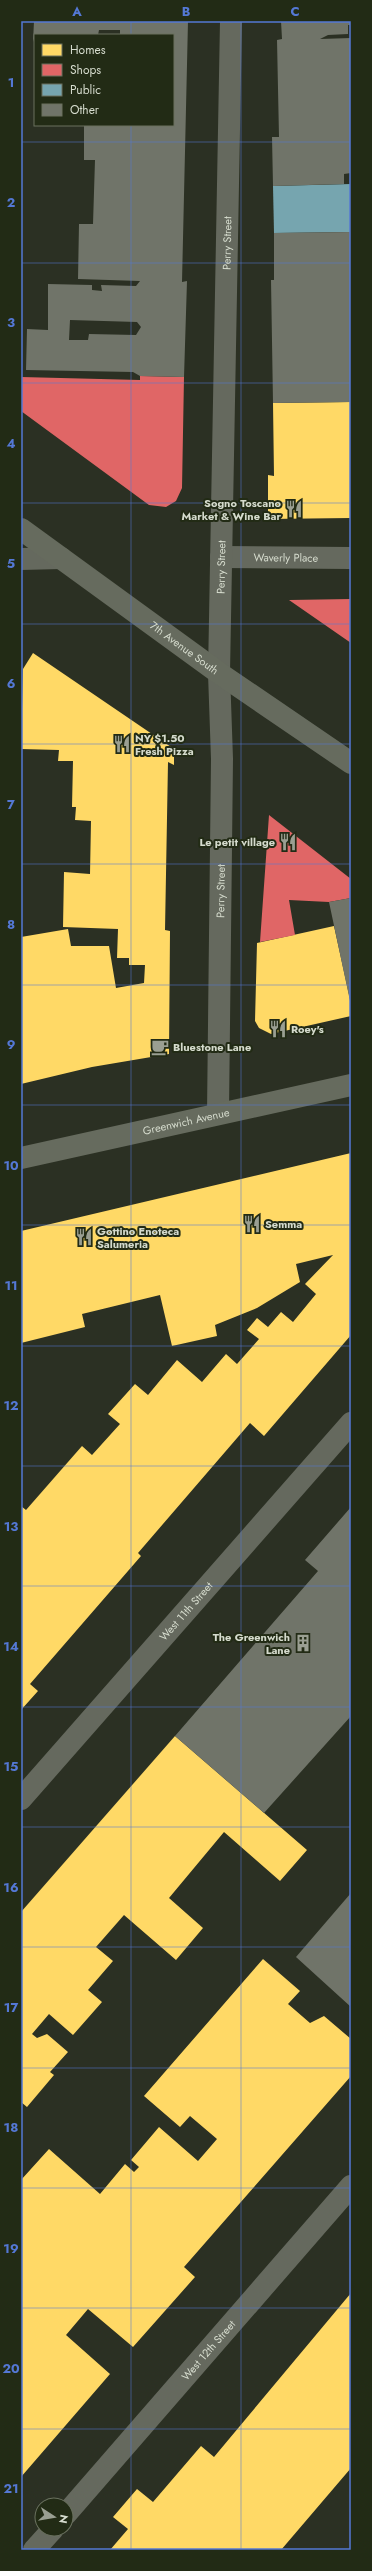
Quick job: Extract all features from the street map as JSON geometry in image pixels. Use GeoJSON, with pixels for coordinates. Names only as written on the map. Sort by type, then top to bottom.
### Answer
{"type":"FeatureCollection","features":[{"type":"Feature","properties":{"kind":"main road","name":"7th Avenue South"},"geometry":{"type":"LineString","coordinates":[[21,529],[219,673],[351,763]]}},
{"type":"Feature","properties":{"kind":"main road","name":"Greenwich Avenue"},"geometry":{"type":"LineString","coordinates":[[21,1158],[218,1113],[351,1085]]}},
{"type":"Feature","properties":{"kind":"street","name":"Perry Street"},"geometry":{"type":"LineString","coordinates":[[218,1113],[222,759],[219,673],[231,21]]}},
{"type":"Feature","properties":{"kind":"street"},"geometry":{"type":"LineString","coordinates":[[21,559],[61,558]]}},
{"type":"Feature","properties":{"kind":"street","name":"Waverly Place"},"geometry":{"type":"LineString","coordinates":[[222,558],[351,558]]}},
{"type":"Feature","properties":{"kind":"street","name":"West 11th Street"},"geometry":{"type":"LineString","coordinates":[[21,1799],[351,1422]]}},
{"type":"Feature","properties":{"kind":"street","name":"West 12th Street"},"geometry":{"type":"LineString","coordinates":[[74,2505],[351,2186]]}},
{"type":"Feature","properties":{"kind":"street"},"geometry":{"type":"LineString","coordinates":[[34,2550],[46,2537]]}},
{"type":"Feature","properties":{"kind":"building: Homes"},"geometry":{"type":"Polygon","coordinates":[[[351,402],[351,518],[268,519],[268,475],[274,476],[273,403],[351,402]]]}},
{"type":"Feature","properties":{"kind":"building: Homes"},"geometry":{"type":"Polygon","coordinates":[[[33,653],[174,749],[174,765],[168,762],[165,930],[170,931],[169,1054],[92,1067],[21,1084],[21,937],[68,929],[71,946],[109,946],[116,988],[144,983],[145,965],[129,965],[129,958],[117,958],[118,929],[63,927],[64,872],[90,874],[91,821],[75,820],[76,807],[72,807],[73,761],[58,761],[59,750],[21,749],[23,669],[33,653]]]}},
{"type":"Feature","properties":{"kind":"building: Homes"},"geometry":{"type":"Polygon","coordinates":[[[334,926],[351,1004],[351,1016],[271,1034],[259,1028],[255,1021],[257,943],[334,926]]]}},
{"type":"Feature","properties":{"kind":"building: Homes"},"geometry":{"type":"Polygon","coordinates":[[[351,1153],[351,1335],[264,1436],[250,1423],[138,1553],[141,1556],[30,1684],[38,1691],[21,1710],[21,1506],[26,1510],[82,1446],[92,1455],[120,1424],[108,1414],[135,1384],[148,1395],[177,1360],[202,1382],[226,1354],[237,1364],[259,1339],[247,1330],[257,1318],[268,1327],[281,1312],[293,1322],[316,1294],[305,1284],[333,1255],[296,1264],[300,1282],[257,1308],[215,1325],[217,1336],[172,1346],[160,1295],[82,1314],[85,1327],[21,1343],[21,1231],[351,1153]]]}},
{"type":"Feature","properties":{"kind":"building: Homes"},"geometry":{"type":"Polygon","coordinates":[[[175,1736],[307,1850],[280,1881],[224,1832],[169,1898],[203,1928],[176,1960],[124,1915],[96,1947],[113,1961],[88,1990],[102,2002],[73,2035],[49,2014],[32,2034],[37,2038],[47,2034],[68,2052],[50,2072],[54,2075],[27,2107],[21,2102],[21,1912],[175,1736]]]}},
{"type":"Feature","properties":{"kind":"building: Homes"},"geometry":{"type":"Polygon","coordinates":[[[263,1959],[300,1991],[288,2004],[310,2023],[324,2016],[351,2039],[351,2076],[184,2267],[195,2277],[133,2347],[88,2309],[66,2335],[110,2374],[21,2477],[21,2180],[49,2149],[100,2194],[125,2164],[134,2172],[139,2167],[131,2160],[159,2127],[198,2161],[217,2139],[190,2116],[180,2127],[144,2096],[263,1959]]]}},
{"type":"Feature","properties":{"kind":"building: Homes"},"geometry":{"type":"Polygon","coordinates":[[[351,2293],[351,2468],[281,2550],[110,2550],[128,2529],[113,2517],[137,2489],[153,2502],[201,2446],[214,2457],[351,2293]]]}},
{"type":"Feature","properties":{"kind":"building: Shops"},"geometry":{"type":"Polygon","coordinates":[[[140,376],[184,377],[182,488],[176,501],[166,507],[149,505],[21,411],[21,377],[140,380],[140,376]]]}},
{"type":"Feature","properties":{"kind":"building: Shops"},"geometry":{"type":"Polygon","coordinates":[[[351,599],[351,643],[289,600],[351,599]]]}},
{"type":"Feature","properties":{"kind":"building: Shops"},"geometry":{"type":"Polygon","coordinates":[[[269,815],[351,879],[351,898],[329,902],[289,900],[295,935],[260,942],[269,815]]]}},
{"type":"Feature","properties":{"kind":"building: Public"},"geometry":{"type":"Polygon","coordinates":[[[351,184],[351,232],[274,233],[273,186],[351,184]]]}},
{"type":"Feature","properties":{"kind":"building: Other"},"geometry":{"type":"Polygon","coordinates":[[[34,21],[188,21],[182,282],[187,281],[184,377],[140,376],[133,372],[26,370],[27,329],[48,330],[48,284],[92,285],[92,290],[102,291],[101,285],[136,286],[140,281],[78,279],[79,224],[93,224],[95,160],[84,160],[84,126],[174,126],[174,34],[120,34],[120,30],[99,30],[98,34],[34,34],[33,42],[34,21]],[[70,320],[69,340],[88,340],[89,334],[136,335],[141,327],[137,322],[70,320]]]}},
{"type":"Feature","properties":{"kind":"building: Other"},"geometry":{"type":"Polygon","coordinates":[[[281,21],[351,21],[351,25],[348,25],[348,34],[328,35],[320,39],[351,38],[351,173],[344,174],[344,184],[273,186],[272,137],[279,137],[277,40],[282,39],[281,21]]]}},
{"type":"Feature","properties":{"kind":"building: Other"},"geometry":{"type":"Polygon","coordinates":[[[351,232],[351,402],[273,403],[271,280],[274,280],[274,233],[351,232]]]}},
{"type":"Feature","properties":{"kind":"building: Other"},"geometry":{"type":"Polygon","coordinates":[[[351,898],[351,1001],[350,1001],[329,902],[351,898]]]}},
{"type":"Feature","properties":{"kind":"building: Other","name":"The Greenwich Lane"},"geometry":{"type":"Polygon","coordinates":[[[351,1507],[351,1716],[264,1813],[175,1736],[318,1571],[305,1560],[351,1507]]]}},
{"type":"Feature","properties":{"kind":"building: Other"},"geometry":{"type":"Polygon","coordinates":[[[351,1893],[351,2007],[296,1957],[351,1893]]]}},
{"type":"Feature","properties":{"kind":"place","name":"Sogno Toscano Market & Wine Bar"},"geometry":{"type":"Point","coordinates":[294,509]}},
{"type":"Feature","properties":{"kind":"place","name":"NY $1.50 Fresh Pizza"},"geometry":{"type":"Point","coordinates":[122,744]}},
{"type":"Feature","properties":{"kind":"place","name":"Le petit village"},"geometry":{"type":"Point","coordinates":[288,842]}},
{"type":"Feature","properties":{"kind":"place","name":"Roey's"},"geometry":{"type":"Point","coordinates":[278,1029]}},
{"type":"Feature","properties":{"kind":"place","name":"Bluestone Lane"},"geometry":{"type":"Point","coordinates":[160,1047]}},
{"type":"Feature","properties":{"kind":"place","name":"Semma"},"geometry":{"type":"Point","coordinates":[252,1224]}},
{"type":"Feature","properties":{"kind":"place","name":"Gottino Enoteca Salumeria"},"geometry":{"type":"Point","coordinates":[84,1237]}},
{"type":"Feature","properties":{"kind":"place","name":"The Greenwich Lane"},"geometry":{"type":"Point","coordinates":[303,1643]}}]}
